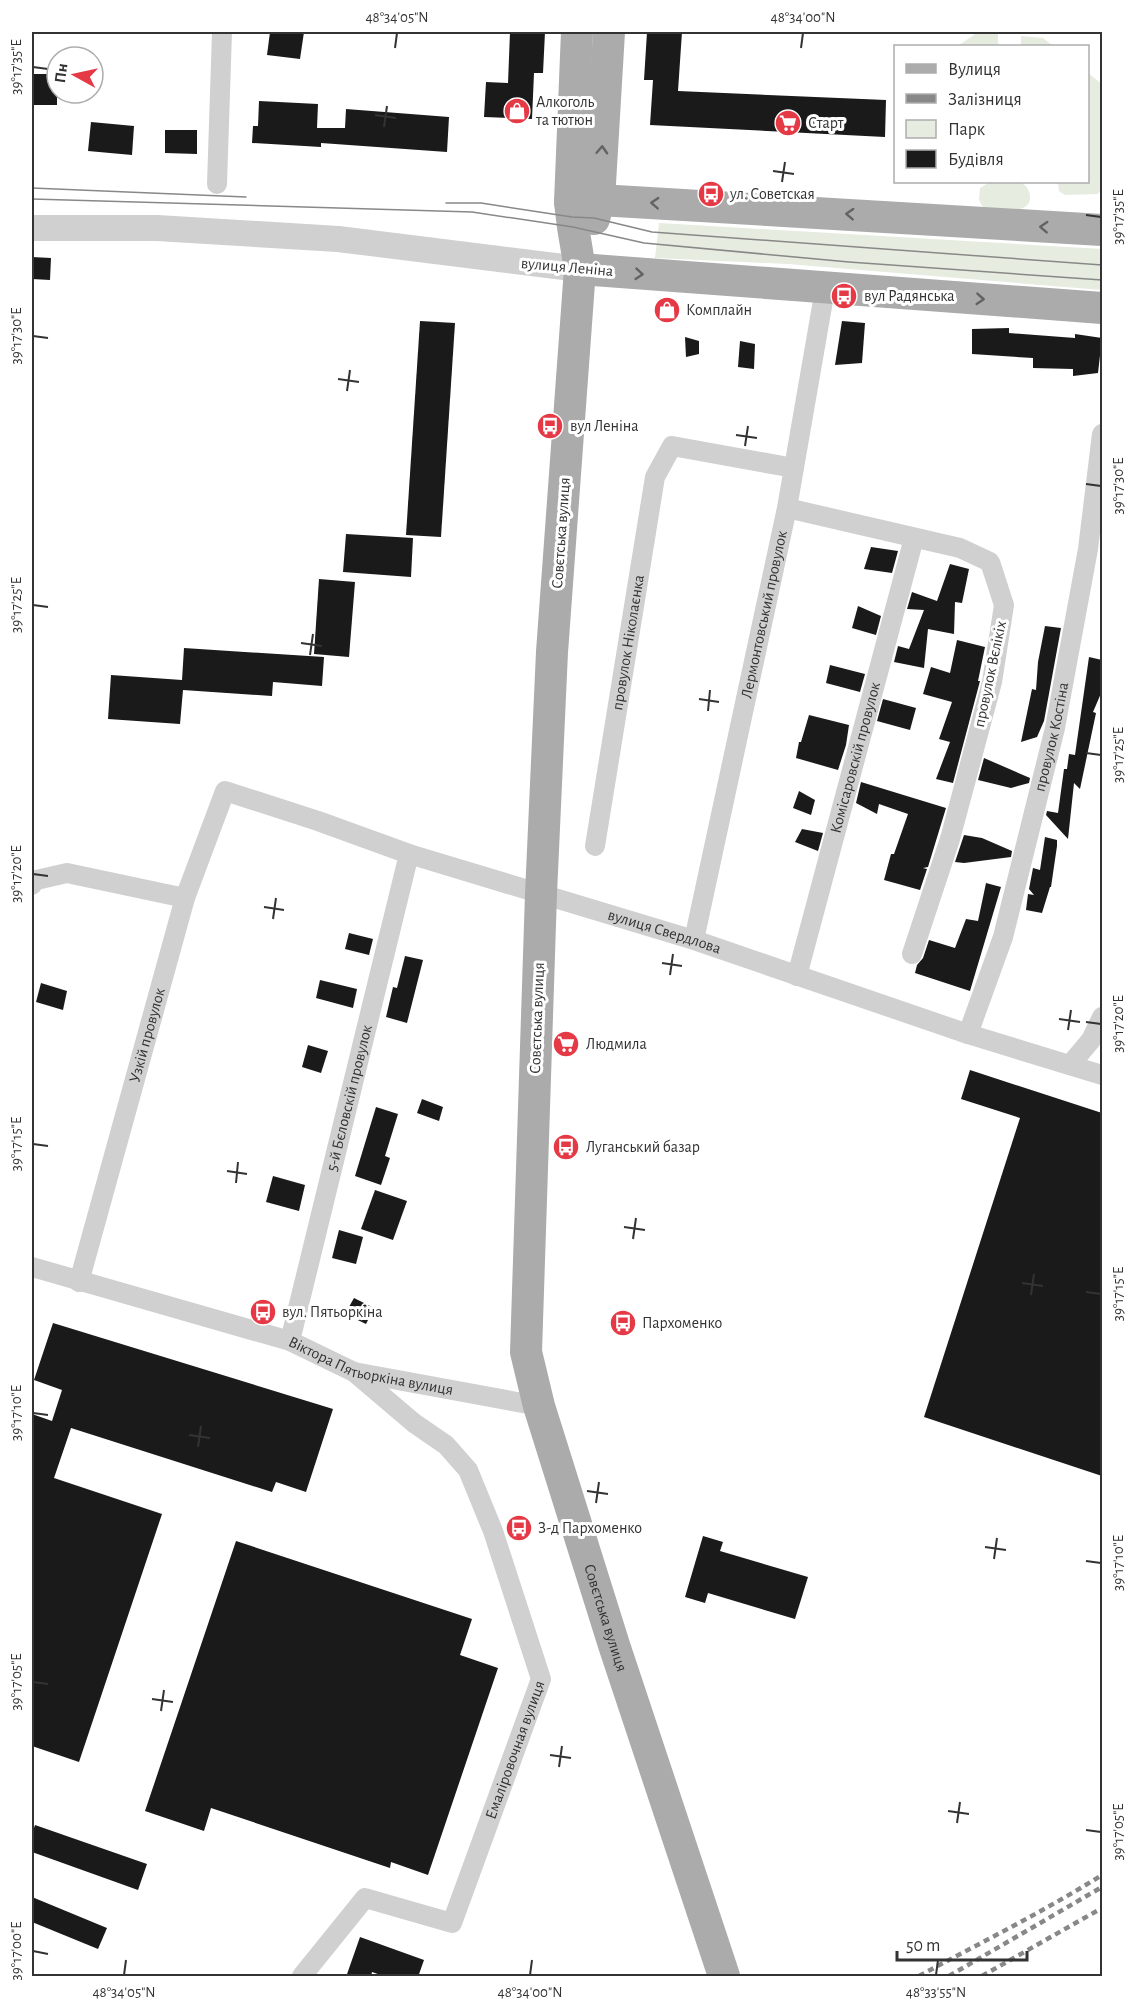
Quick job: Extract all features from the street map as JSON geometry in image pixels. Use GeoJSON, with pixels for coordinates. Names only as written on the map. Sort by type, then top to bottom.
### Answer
{"type":"FeatureCollection","features":[{"type":"Feature","properties":{"kind":"main road"},"geometry":{"type":"LineString","coordinates":[[577,32],[585,201]]}},
{"type":"Feature","properties":{"kind":"main road"},"geometry":{"type":"LineString","coordinates":[[585,201],[609,32]]}},
{"type":"Feature","properties":{"kind":"main road"},"geometry":{"type":"LineString","coordinates":[[585,201],[1102,231]]}},
{"type":"Feature","properties":{"kind":"main road","name":"Совєтська вулиця"},"geometry":{"type":"LineString","coordinates":[[585,201],[552,652],[541,894],[526,1352],[539,1406],[618,1657],[724,1977]]}},
{"type":"Feature","properties":{"kind":"main road","name":"вулиця Леніна"},"geometry":{"type":"LineString","coordinates":[[580,269],[1102,308]]}},
{"type":"Feature","properties":{"kind":"street"},"geometry":{"type":"LineString","coordinates":[[217,184],[222,32]]}},
{"type":"Feature","properties":{"kind":"street","name":"вулиця Леніна"},"geometry":{"type":"LineString","coordinates":[[32,228],[157,228],[338,239],[580,269]]}},
{"type":"Feature","properties":{"kind":"street","name":"Лермонтовський провулок"},"geometry":{"type":"LineString","coordinates":[[694,940],[787,508],[825,289]]}},
{"type":"Feature","properties":{"kind":"street","name":"провулок Костіна"},"geometry":{"type":"LineString","coordinates":[[969,1034],[1003,937],[1055,728],[1088,549],[1102,434]]}},
{"type":"Feature","properties":{"kind":"street","name":"провулок Ніколаєнка"},"geometry":{"type":"LineString","coordinates":[[595,846],[655,477],[672,446],[794,468]]}},
{"type":"Feature","properties":{"kind":"street","name":"провулок Вєлікіх"},"geometry":{"type":"LineString","coordinates":[[787,508],[960,548],[990,562],[1004,605],[992,682],[950,839],[912,954]]}},
{"type":"Feature","properties":{"kind":"street","name":"Комісаровскій провулок"},"geometry":{"type":"LineString","coordinates":[[797,975],[914,538]]}},
{"type":"Feature","properties":{"kind":"street","name":"вулиця Свердлова"},"geometry":{"type":"LineString","coordinates":[[225,791],[410,854],[694,940],[969,1034],[1102,1075]]}},
{"type":"Feature","properties":{"kind":"street","name":"Узкій провулок"},"geometry":{"type":"LineString","coordinates":[[79,1282],[184,898],[225,791]]}},
{"type":"Feature","properties":{"kind":"street","name":"5-й Бєловскій провулок"},"geometry":{"type":"LineString","coordinates":[[291,1341],[410,854]]}},
{"type":"Feature","properties":{"kind":"street"},"geometry":{"type":"LineString","coordinates":[[32,885],[32,881],[67,873],[184,898]]}},
{"type":"Feature","properties":{"kind":"street"},"geometry":{"type":"LineString","coordinates":[[1070,1065],[1091,1040],[1102,1017]]}},
{"type":"Feature","properties":{"kind":"street","name":"Віктора Пятьоркіна вулиця"},"geometry":{"type":"LineString","coordinates":[[32,1267],[291,1341],[354,1372],[539,1406]]}},
{"type":"Feature","properties":{"kind":"street","name":"Емаліровочная вулиця"},"geometry":{"type":"LineString","coordinates":[[303,1977],[365,1898],[452,1923],[541,1679],[493,1531],[468,1470],[446,1445],[414,1423],[354,1372]]}},
{"type":"Feature","properties":{"kind":"green space"},"geometry":{"type":"Polygon","coordinates":[[[978,32],[998,32],[998,45],[959,45],[978,32]]]}},
{"type":"Feature","properties":{"kind":"green space"},"geometry":{"type":"Polygon","coordinates":[[[1021,36],[1043,38],[1052,45],[1021,45],[1021,36]]]}},
{"type":"Feature","properties":{"kind":"green space"},"geometry":{"type":"Polygon","coordinates":[[[1089,74],[1102,84],[1101,189],[1098,194],[1065,195],[1059,191],[1058,183],[1089,183],[1089,74]]]}},
{"type":"Feature","properties":{"kind":"green space"},"geometry":{"type":"Polygon","coordinates":[[[988,183],[1021,183],[1029,193],[1029,203],[1025,207],[1011,210],[982,206],[979,200],[980,188],[988,183]]]}},
{"type":"Feature","properties":{"kind":"green space"},"geometry":{"type":"Polygon","coordinates":[[[659,223],[1102,249],[1102,290],[788,264],[655,258],[659,223]]]}},
{"type":"Feature","properties":{"kind":"building"},"geometry":{"type":"Polygon","coordinates":[[[270,32],[304,32],[300,59],[267,55],[270,32]]]}},
{"type":"Feature","properties":{"kind":"building"},"geometry":{"type":"Polygon","coordinates":[[[510,32],[545,32],[543,73],[534,73],[532,119],[484,117],[486,82],[508,83],[510,32]]]}},
{"type":"Feature","properties":{"kind":"building"},"geometry":{"type":"Polygon","coordinates":[[[647,32],[682,32],[678,91],[886,100],[885,137],[650,125],[653,80],[644,80],[647,32]]]}},
{"type":"Feature","properties":{"kind":"building"},"geometry":{"type":"Polygon","coordinates":[[[32,74],[45,74],[45,105],[32,105],[32,74]]]}},
{"type":"Feature","properties":{"kind":"building"},"geometry":{"type":"Polygon","coordinates":[[[259,101],[318,104],[317,128],[345,128],[346,109],[449,117],[447,152],[321,143],[321,147],[252,143],[253,126],[258,126],[259,101]]]}},
{"type":"Feature","properties":{"kind":"building"},"geometry":{"type":"Polygon","coordinates":[[[91,122],[134,126],[132,155],[88,151],[91,122]]]}},
{"type":"Feature","properties":{"kind":"building"},"geometry":{"type":"Polygon","coordinates":[[[165,130],[197,130],[197,154],[165,153],[165,130]]]}},
{"type":"Feature","properties":{"kind":"building"},"geometry":{"type":"Polygon","coordinates":[[[32,257],[51,258],[50,280],[32,279],[32,257]]]}},
{"type":"Feature","properties":{"kind":"building"},"geometry":{"type":"Polygon","coordinates":[[[420,321],[455,323],[441,537],[406,535],[420,321]]]}},
{"type":"Feature","properties":{"kind":"building"},"geometry":{"type":"Polygon","coordinates":[[[842,321],[865,323],[862,363],[835,365],[842,321]]]}},
{"type":"Feature","properties":{"kind":"building"},"geometry":{"type":"Polygon","coordinates":[[[1009,328],[1009,333],[1075,338],[1075,334],[1102,338],[1098,373],[1073,376],[1073,369],[1033,368],[1033,358],[972,354],[972,329],[1009,328]]]}},
{"type":"Feature","properties":{"kind":"building"},"geometry":{"type":"Polygon","coordinates":[[[685,337],[699,341],[699,354],[686,357],[685,337]]]}},
{"type":"Feature","properties":{"kind":"building"},"geometry":{"type":"Polygon","coordinates":[[[740,341],[755,344],[754,369],[738,367],[740,341]]]}},
{"type":"Feature","properties":{"kind":"building"},"geometry":{"type":"Polygon","coordinates":[[[346,534],[413,538],[411,577],[343,572],[346,534]]]}},
{"type":"Feature","properties":{"kind":"building"},"geometry":{"type":"Polygon","coordinates":[[[871,547],[898,551],[892,573],[864,569],[871,547]]]}},
{"type":"Feature","properties":{"kind":"building"},"geometry":{"type":"Polygon","coordinates":[[[950,564],[969,569],[962,603],[955,602],[954,634],[928,629],[924,668],[894,662],[898,646],[909,649],[924,610],[907,609],[912,592],[937,601],[950,564]]]}},
{"type":"Feature","properties":{"kind":"building"},"geometry":{"type":"Polygon","coordinates":[[[319,579],[355,582],[349,657],[314,654],[319,579]]]}},
{"type":"Feature","properties":{"kind":"building"},"geometry":{"type":"Polygon","coordinates":[[[858,606],[881,616],[876,635],[852,628],[858,606]]]}},
{"type":"Feature","properties":{"kind":"building"},"geometry":{"type":"Polygon","coordinates":[[[1045,626],[1061,628],[1044,721],[1037,737],[1021,742],[1032,689],[1036,690],[1038,662],[1045,626]]]}},
{"type":"Feature","properties":{"kind":"building"},"geometry":{"type":"Polygon","coordinates":[[[957,640],[985,647],[978,681],[980,681],[953,783],[936,779],[950,742],[939,739],[952,702],[923,694],[931,667],[950,673],[957,640]]]}},
{"type":"Feature","properties":{"kind":"building"},"geometry":{"type":"Polygon","coordinates":[[[184,648],[324,657],[322,686],[273,682],[272,696],[183,690],[180,724],[108,719],[111,675],[182,680],[184,648]]]}},
{"type":"Feature","properties":{"kind":"building"},"geometry":{"type":"Polygon","coordinates":[[[1089,657],[1102,660],[1102,691],[1093,712],[1096,713],[1080,789],[1074,783],[1068,839],[1046,815],[1047,811],[1058,813],[1064,769],[1067,769],[1069,754],[1075,755],[1089,657]]]}},
{"type":"Feature","properties":{"kind":"building"},"geometry":{"type":"Polygon","coordinates":[[[830,665],[865,674],[860,692],[826,683],[830,665]]]}},
{"type":"Feature","properties":{"kind":"building"},"geometry":{"type":"Polygon","coordinates":[[[883,699],[916,708],[910,730],[877,721],[883,699]]]}},
{"type":"Feature","properties":{"kind":"building"},"geometry":{"type":"Polygon","coordinates":[[[809,715],[849,725],[846,745],[838,770],[796,758],[809,715]]]}},
{"type":"Feature","properties":{"kind":"building"},"geometry":{"type":"Polygon","coordinates":[[[984,758],[1030,778],[1029,783],[1011,788],[978,780],[984,758]]]}},
{"type":"Feature","properties":{"kind":"building"},"geometry":{"type":"Polygon","coordinates":[[[861,782],[946,808],[928,867],[923,868],[927,869],[920,890],[884,880],[891,854],[894,854],[908,814],[879,804],[877,814],[856,803],[861,782]]]}},
{"type":"Feature","properties":{"kind":"building"},"geometry":{"type":"Polygon","coordinates":[[[799,791],[815,800],[811,815],[793,808],[799,791]]]}},
{"type":"Feature","properties":{"kind":"building"},"geometry":{"type":"Polygon","coordinates":[[[802,829],[823,833],[818,851],[795,842],[802,829]]]}},
{"type":"Feature","properties":{"kind":"building"},"geometry":{"type":"Polygon","coordinates":[[[964,835],[982,838],[1012,851],[1011,857],[955,862],[964,835]]]}},
{"type":"Feature","properties":{"kind":"building"},"geometry":{"type":"Polygon","coordinates":[[[1045,837],[1057,840],[1057,846],[1051,887],[1042,913],[1026,910],[1028,894],[1034,895],[1029,889],[1033,868],[1040,870],[1045,837]]]}},
{"type":"Feature","properties":{"kind":"building"},"geometry":{"type":"Polygon","coordinates":[[[986,883],[1001,887],[970,991],[915,973],[929,940],[955,948],[966,919],[978,921],[986,883]]]}},
{"type":"Feature","properties":{"kind":"building"},"geometry":{"type":"Polygon","coordinates":[[[349,933],[373,939],[369,955],[345,949],[349,933]]]}},
{"type":"Feature","properties":{"kind":"building"},"geometry":{"type":"Polygon","coordinates":[[[405,956],[423,960],[407,1023],[386,1017],[393,987],[397,988],[405,956]]]}},
{"type":"Feature","properties":{"kind":"building"},"geometry":{"type":"Polygon","coordinates":[[[320,980],[357,989],[353,1008],[316,998],[320,980]]]}},
{"type":"Feature","properties":{"kind":"building"},"geometry":{"type":"Polygon","coordinates":[[[41,983],[67,991],[63,1010],[36,1002],[41,983]]]}},
{"type":"Feature","properties":{"kind":"building"},"geometry":{"type":"Polygon","coordinates":[[[308,1045],[328,1051],[321,1073],[302,1067],[308,1045]]]}},
{"type":"Feature","properties":{"kind":"building"},"geometry":{"type":"Polygon","coordinates":[[[970,1070],[1102,1113],[1102,1476],[924,1417],[1020,1118],[961,1099],[970,1070]]]}},
{"type":"Feature","properties":{"kind":"building"},"geometry":{"type":"Polygon","coordinates":[[[422,1099],[443,1107],[439,1121],[417,1113],[422,1099]]]}},
{"type":"Feature","properties":{"kind":"building"},"geometry":{"type":"Polygon","coordinates":[[[376,1107],[398,1114],[385,1156],[390,1158],[381,1185],[355,1176],[376,1107]]]}},
{"type":"Feature","properties":{"kind":"building"},"geometry":{"type":"Polygon","coordinates":[[[273,1176],[305,1185],[299,1211],[266,1202],[273,1176]]]}},
{"type":"Feature","properties":{"kind":"building"},"geometry":{"type":"Polygon","coordinates":[[[375,1190],[407,1201],[393,1240],[361,1229],[375,1190]]]}},
{"type":"Feature","properties":{"kind":"building"},"geometry":{"type":"Polygon","coordinates":[[[339,1230],[363,1237],[356,1264],[332,1258],[339,1230]]]}},
{"type":"Feature","properties":{"kind":"building"},"geometry":{"type":"Polygon","coordinates":[[[354,1298],[374,1308],[366,1324],[345,1314],[354,1298]]]}},
{"type":"Feature","properties":{"kind":"building"},"geometry":{"type":"Polygon","coordinates":[[[53,1323],[333,1409],[306,1492],[276,1482],[272,1492],[71,1428],[54,1478],[162,1514],[79,1762],[32,1746],[32,1414],[52,1421],[62,1390],[34,1380],[53,1323]]]}},
{"type":"Feature","properties":{"kind":"building"},"geometry":{"type":"Polygon","coordinates":[[[703,1536],[723,1542],[720,1551],[808,1577],[795,1619],[708,1593],[705,1603],[685,1597],[703,1536]]]}},
{"type":"Feature","properties":{"kind":"building"},"geometry":{"type":"Polygon","coordinates":[[[236,1541],[472,1619],[460,1655],[498,1668],[428,1875],[391,1862],[390,1868],[211,1808],[204,1831],[145,1811],[236,1541]]]}},
{"type":"Feature","properties":{"kind":"building"},"geometry":{"type":"Polygon","coordinates":[[[35,1825],[147,1864],[138,1890],[32,1852],[32,1834],[35,1825]]]}},
{"type":"Feature","properties":{"kind":"building"},"geometry":{"type":"Polygon","coordinates":[[[32,1897],[107,1928],[98,1949],[32,1922],[32,1897]]]}},
{"type":"Feature","properties":{"kind":"building"},"geometry":{"type":"Polygon","coordinates":[[[360,1937],[424,1960],[418,1977],[386,1977],[372,1972],[371,1977],[346,1977],[360,1937]]]}},
{"type":"Feature","properties":{"kind":"tram line"},"geometry":{"type":"LineString","coordinates":[[32,188],[246,197]]}},
{"type":"Feature","properties":{"kind":"tram line"},"geometry":{"type":"LineString","coordinates":[[32,199],[472,212],[573,227],[644,243],[849,262],[1102,280]]}},
{"type":"Feature","properties":{"kind":"tram line"},"geometry":{"type":"LineString","coordinates":[[446,203],[481,203],[572,217],[594,218],[652,232],[1102,265]]}},
{"type":"Feature","properties":{"kind":"railway"},"geometry":{"type":"LineString","coordinates":[[919,1976],[1034,1915],[1102,1875]]}},
{"type":"Feature","properties":{"kind":"railway"},"geometry":{"type":"LineString","coordinates":[[949,1976],[1102,1887]]}},
{"type":"Feature","properties":{"kind":"railway"},"geometry":{"type":"LineString","coordinates":[[982,1976],[1102,1908]]}},
{"type":"Feature","properties":{"kind":"place","name":"Алкоголь та тютюн"},"geometry":{"type":"Point","coordinates":[517,111]}},
{"type":"Feature","properties":{"kind":"place","name":"Старт"},"geometry":{"type":"Point","coordinates":[788,123]}},
{"type":"Feature","properties":{"kind":"place","name":"ул. Советская"},"geometry":{"type":"Point","coordinates":[711,194]}},
{"type":"Feature","properties":{"kind":"place","name":"вул Радянська"},"geometry":{"type":"Point","coordinates":[844,296]}},
{"type":"Feature","properties":{"kind":"place","name":"Комплайн"},"geometry":{"type":"Point","coordinates":[667,310]}},
{"type":"Feature","properties":{"kind":"place","name":"вул Леніна"},"geometry":{"type":"Point","coordinates":[550,426]}},
{"type":"Feature","properties":{"kind":"place","name":"Людмила"},"geometry":{"type":"Point","coordinates":[566,1044]}},
{"type":"Feature","properties":{"kind":"place","name":"Луганський базар"},"geometry":{"type":"Point","coordinates":[566,1147]}},
{"type":"Feature","properties":{"kind":"place","name":"вул. Пятьоркіна"},"geometry":{"type":"Point","coordinates":[263,1312]}},
{"type":"Feature","properties":{"kind":"place","name":"Пархоменко"},"geometry":{"type":"Point","coordinates":[623,1323]}},
{"type":"Feature","properties":{"kind":"place","name":"З-д Пархоменко"},"geometry":{"type":"Point","coordinates":[519,1528]}}]}
